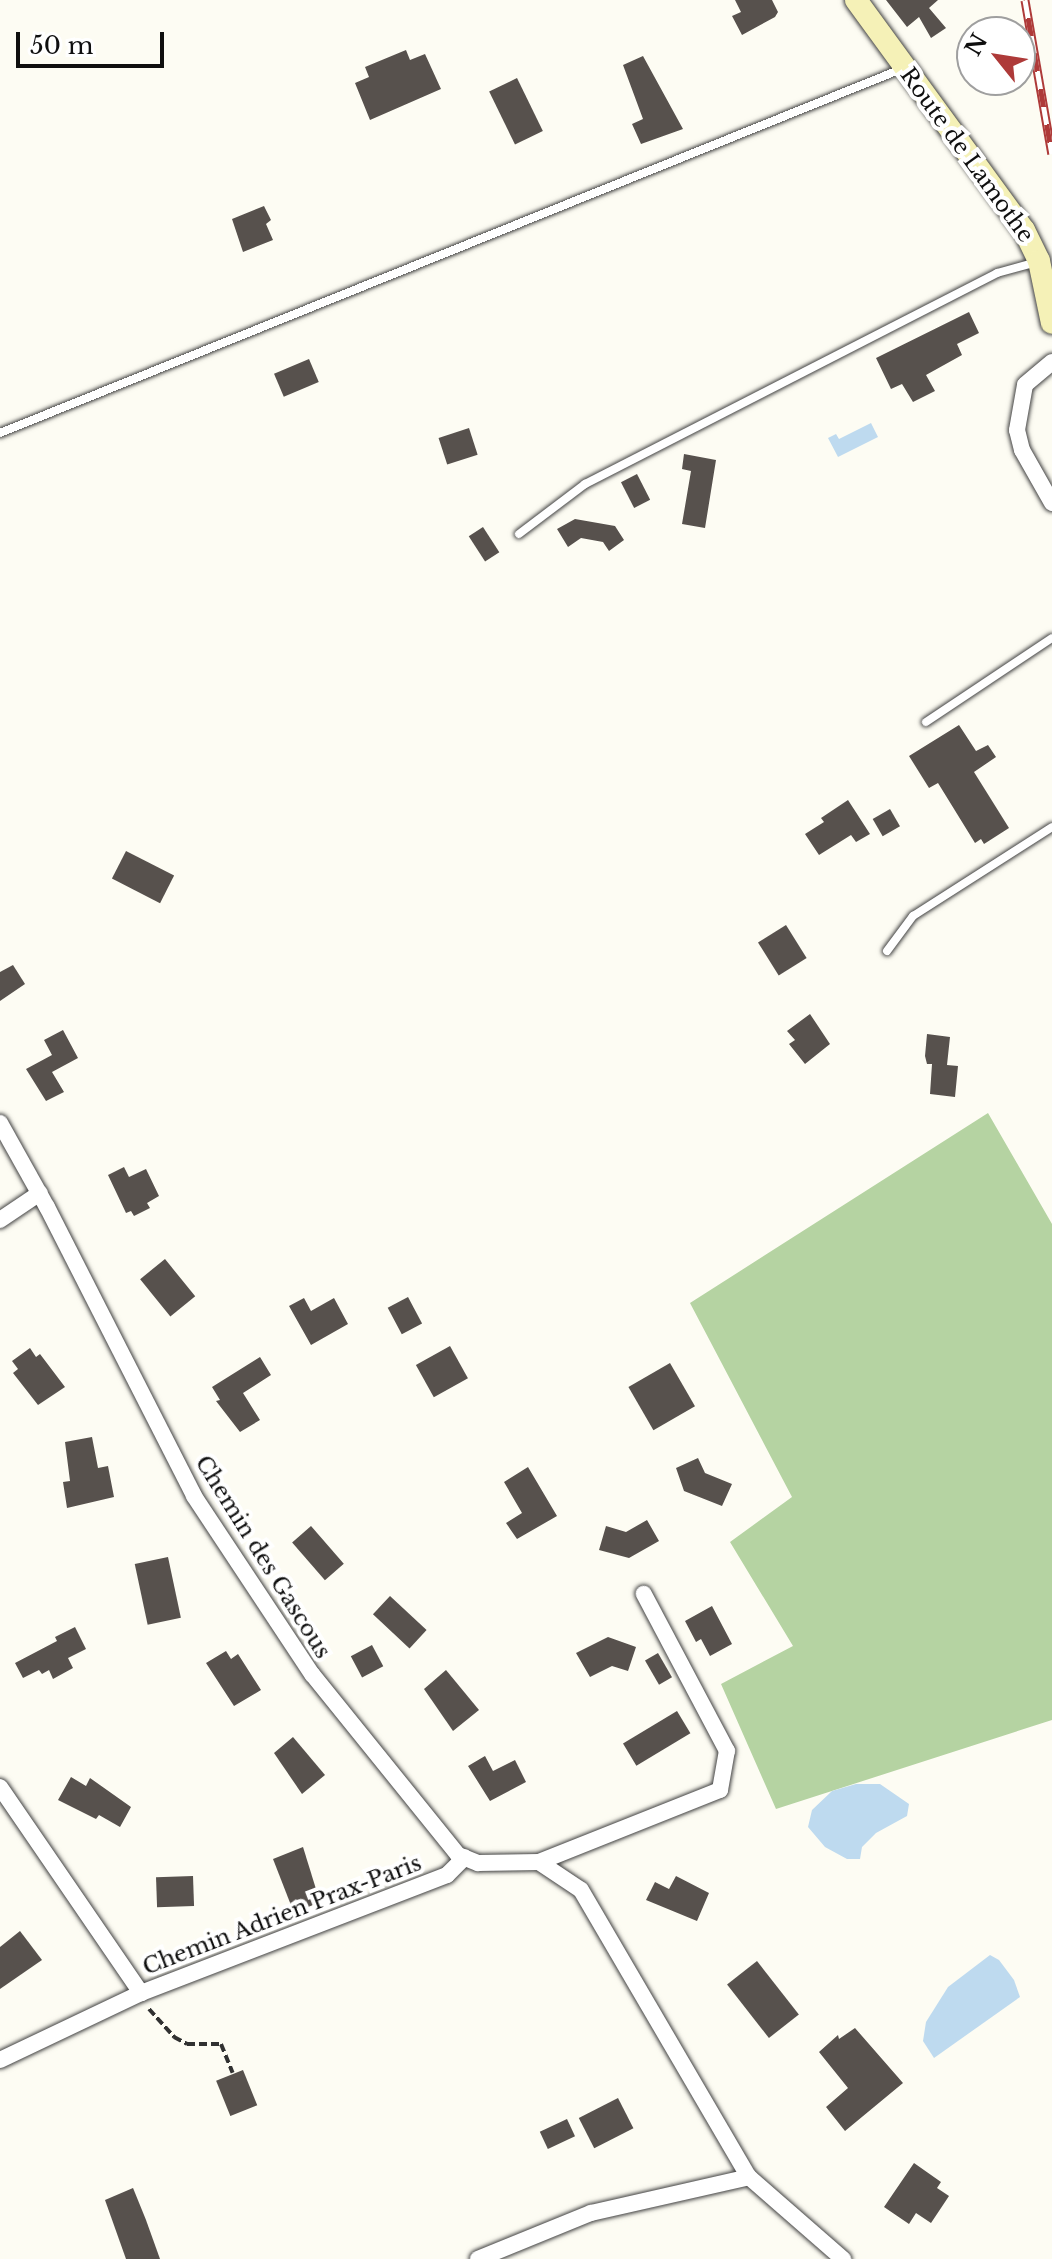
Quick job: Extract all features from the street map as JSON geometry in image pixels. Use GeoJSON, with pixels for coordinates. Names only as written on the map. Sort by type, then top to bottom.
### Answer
{"type":"FeatureCollection","features":[{"type":"Feature","properties":{"kind":"street","name":"Route de Lamothe"},"geometry":{"type":"LineString","coordinates":[[856,0],[1005,201],[1039,261],[1052,323]]}},
{"type":"Feature","properties":{"kind":"street"},"geometry":{"type":"LineString","coordinates":[[1052,362],[1025,385],[1017,430],[1022,450],[1052,503]]}},
{"type":"Feature","properties":{"kind":"street","name":"Chemin des Gascous"},"geometry":{"type":"LineString","coordinates":[[0,1123],[40,1193],[194,1496],[312,1674],[458,1855],[465,1857]]}},
{"type":"Feature","properties":{"kind":"street"},"geometry":{"type":"LineString","coordinates":[[0,1220],[40,1193]]}},
{"type":"Feature","properties":{"kind":"street"},"geometry":{"type":"LineString","coordinates":[[465,1857],[478,1863],[539,1862],[720,1790],[727,1751],[644,1594]]}},
{"type":"Feature","properties":{"kind":"street"},"geometry":{"type":"LineString","coordinates":[[0,1787],[141,1993]]}},
{"type":"Feature","properties":{"kind":"street","name":"Chemin Adrien Prax-Paris"},"geometry":{"type":"LineString","coordinates":[[0,2060],[141,1993],[447,1875],[465,1857]]}},
{"type":"Feature","properties":{"kind":"street"},"geometry":{"type":"LineString","coordinates":[[539,1862],[581,1890],[749,2177],[843,2259]]}},
{"type":"Feature","properties":{"kind":"street"},"geometry":{"type":"LineString","coordinates":[[478,2259],[591,2213],[749,2177]]}},
{"type":"Feature","properties":{"kind":"lane"},"geometry":{"type":"LineString","coordinates":[[0,433],[905,68]]}},
{"type":"Feature","properties":{"kind":"lane"},"geometry":{"type":"LineString","coordinates":[[519,534],[585,484],[997,273],[1039,261]]}},
{"type":"Feature","properties":{"kind":"lane"},"geometry":{"type":"LineString","coordinates":[[926,722],[1052,638]]}},
{"type":"Feature","properties":{"kind":"lane"},"geometry":{"type":"LineString","coordinates":[[887,951],[913,916],[1052,827]]}},
{"type":"Feature","properties":{"kind":"path"},"geometry":{"type":"LineString","coordinates":[[141,1993],[156,2021],[174,2037],[187,2044],[221,2044],[233,2073]]}},
{"type":"Feature","properties":{"kind":"green space"},"geometry":{"type":"Polygon","coordinates":[[[988,1113],[1052,1224],[1052,1720],[776,1809],[721,1684],[793,1646],[730,1542],[792,1497],[690,1303],[988,1113]]]}},
{"type":"Feature","properties":{"kind":"water"},"geometry":{"type":"Polygon","coordinates":[[[871,423],[878,437],[838,457],[828,438],[836,434],[839,439],[871,423]]]}},
{"type":"Feature","properties":{"kind":"water"},"geometry":{"type":"Polygon","coordinates":[[[856,1784],[880,1784],[909,1804],[907,1816],[876,1833],[862,1847],[860,1859],[847,1859],[825,1847],[808,1827],[812,1810],[832,1791],[856,1784]]]}},
{"type":"Feature","properties":{"kind":"water"},"geometry":{"type":"Polygon","coordinates":[[[990,1955],[999,1960],[1014,1980],[1020,1997],[934,2058],[923,2041],[926,2022],[948,1987],[990,1955]]]}},
{"type":"Feature","properties":{"kind":"building"},"geometry":{"type":"Polygon","coordinates":[[[735,0],[772,0],[778,12],[775,17],[742,35],[732,16],[741,12],[735,0]]]}},
{"type":"Feature","properties":{"kind":"building"},"geometry":{"type":"Polygon","coordinates":[[[886,0],[938,0],[929,8],[946,28],[931,38],[919,17],[907,27],[886,0]]]}},
{"type":"Feature","properties":{"kind":"building"},"geometry":{"type":"Polygon","coordinates":[[[406,50],[410,60],[425,54],[441,89],[370,120],[355,83],[369,77],[365,67],[406,50]]]}},
{"type":"Feature","properties":{"kind":"building"},"geometry":{"type":"Polygon","coordinates":[[[643,56],[683,129],[641,144],[632,124],[643,119],[623,65],[643,56]]]}},
{"type":"Feature","properties":{"kind":"building"},"geometry":{"type":"Polygon","coordinates":[[[517,78],[543,131],[515,145],[489,92],[517,78]]]}},
{"type":"Feature","properties":{"kind":"building"},"geometry":{"type":"Polygon","coordinates":[[[264,206],[271,220],[266,224],[273,240],[243,252],[232,219],[264,206]]]}},
{"type":"Feature","properties":{"kind":"building"},"geometry":{"type":"Polygon","coordinates":[[[969,312],[979,333],[957,344],[962,355],[926,375],[935,391],[913,402],[902,384],[891,389],[876,358],[969,312]]]}},
{"type":"Feature","properties":{"kind":"building"},"geometry":{"type":"Polygon","coordinates":[[[309,359],[319,382],[284,397],[274,374],[309,359]]]}},
{"type":"Feature","properties":{"kind":"building"},"geometry":{"type":"Polygon","coordinates":[[[469,428],[478,455],[447,465],[439,438],[469,428]]]}},
{"type":"Feature","properties":{"kind":"building"},"geometry":{"type":"Polygon","coordinates":[[[684,454],[716,460],[705,528],[682,524],[691,471],[682,469],[684,454]]]}},
{"type":"Feature","properties":{"kind":"building"},"geometry":{"type":"Polygon","coordinates":[[[637,474],[650,500],[634,508],[621,482],[637,474]]]}},
{"type":"Feature","properties":{"kind":"building"},"geometry":{"type":"Polygon","coordinates":[[[575,519],[615,526],[624,540],[609,551],[603,542],[581,538],[568,547],[557,529],[575,519]]]}},
{"type":"Feature","properties":{"kind":"building"},"geometry":{"type":"Polygon","coordinates":[[[483,527],[499,552],[485,561],[469,536],[483,527]]]}},
{"type":"Feature","properties":{"kind":"building"},"geometry":{"type":"Polygon","coordinates":[[[959,725],[976,751],[988,745],[996,757],[974,772],[1009,828],[984,844],[981,839],[975,843],[938,783],[929,788],[909,756],[959,725]]]}},
{"type":"Feature","properties":{"kind":"building"},"geometry":{"type":"Polygon","coordinates":[[[848,800],[870,834],[856,842],[851,835],[819,855],[805,834],[824,822],[821,818],[848,800]]]}},
{"type":"Feature","properties":{"kind":"building"},"geometry":{"type":"Polygon","coordinates":[[[890,809],[900,826],[883,836],[873,819],[890,809]]]}},
{"type":"Feature","properties":{"kind":"building"},"geometry":{"type":"Polygon","coordinates":[[[126,851],[174,876],[160,903],[112,879],[126,851]]]}},
{"type":"Feature","properties":{"kind":"building"},"geometry":{"type":"Polygon","coordinates":[[[786,925],[807,958],[779,976],[758,942],[786,925]]]}},
{"type":"Feature","properties":{"kind":"building"},"geometry":{"type":"Polygon","coordinates":[[[13,965],[25,984],[0,1001],[0,972],[13,965]]]}},
{"type":"Feature","properties":{"kind":"building"},"geometry":{"type":"Polygon","coordinates":[[[810,1014],[830,1044],[805,1064],[789,1044],[795,1040],[787,1031],[810,1014]]]}},
{"type":"Feature","properties":{"kind":"building"},"geometry":{"type":"Polygon","coordinates":[[[63,1030],[78,1058],[52,1072],[64,1092],[46,1101],[26,1069],[52,1055],[44,1040],[63,1030]]]}},
{"type":"Feature","properties":{"kind":"building"},"geometry":{"type":"Polygon","coordinates":[[[927,1034],[950,1037],[947,1065],[958,1066],[955,1097],[930,1094],[932,1064],[927,1064],[925,1056],[927,1034]]]}},
{"type":"Feature","properties":{"kind":"building"},"geometry":{"type":"Polygon","coordinates":[[[124,1167],[129,1177],[146,1169],[159,1196],[147,1203],[150,1208],[134,1216],[131,1211],[126,1213],[108,1175],[124,1167]]]}},
{"type":"Feature","properties":{"kind":"building"},"geometry":{"type":"Polygon","coordinates":[[[165,1259],[195,1296],[170,1316],[140,1279],[165,1259]]]}},
{"type":"Feature","properties":{"kind":"building"},"geometry":{"type":"Polygon","coordinates":[[[408,1297],[422,1323],[402,1334],[388,1308],[408,1297]]]}},
{"type":"Feature","properties":{"kind":"building"},"geometry":{"type":"Polygon","coordinates":[[[304,1298],[311,1311],[334,1298],[348,1324],[311,1345],[289,1306],[304,1298]]]}},
{"type":"Feature","properties":{"kind":"building"},"geometry":{"type":"Polygon","coordinates":[[[450,1346],[468,1378],[434,1397],[416,1365],[450,1346]]]}},
{"type":"Feature","properties":{"kind":"building"},"geometry":{"type":"Polygon","coordinates":[[[30,1348],[36,1357],[40,1354],[65,1387],[38,1405],[13,1373],[18,1369],[12,1361],[30,1348]]]}},
{"type":"Feature","properties":{"kind":"building"},"geometry":{"type":"Polygon","coordinates":[[[260,1357],[271,1375],[243,1393],[260,1420],[240,1432],[216,1401],[220,1400],[212,1387],[260,1357]]]}},
{"type":"Feature","properties":{"kind":"building"},"geometry":{"type":"Polygon","coordinates":[[[670,1363],[695,1406],[653,1430],[628,1387],[670,1363]]]}},
{"type":"Feature","properties":{"kind":"building"},"geometry":{"type":"Polygon","coordinates":[[[92,1437],[98,1468],[108,1466],[114,1497],[67,1508],[63,1482],[70,1481],[65,1442],[92,1437]]]}},
{"type":"Feature","properties":{"kind":"building"},"geometry":{"type":"Polygon","coordinates":[[[698,1458],[705,1473],[732,1484],[722,1506],[684,1491],[676,1468],[698,1458]]]}},
{"type":"Feature","properties":{"kind":"building"},"geometry":{"type":"Polygon","coordinates":[[[528,1467],[557,1516],[517,1539],[506,1523],[522,1513],[504,1482],[528,1467]]]}},
{"type":"Feature","properties":{"kind":"building"},"geometry":{"type":"Polygon","coordinates":[[[647,1520],[659,1541],[629,1558],[599,1550],[606,1526],[626,1532],[647,1520]]]}},
{"type":"Feature","properties":{"kind":"building"},"geometry":{"type":"Polygon","coordinates":[[[311,1526],[344,1564],[325,1580],[292,1542],[311,1526]]]}},
{"type":"Feature","properties":{"kind":"building"},"geometry":{"type":"Polygon","coordinates":[[[168,1557],[181,1618],[148,1625],[135,1564],[168,1557]]]}},
{"type":"Feature","properties":{"kind":"building"},"geometry":{"type":"Polygon","coordinates":[[[390,1596],[427,1630],[410,1648],[373,1614],[390,1596]]]}},
{"type":"Feature","properties":{"kind":"building"},"geometry":{"type":"Polygon","coordinates":[[[712,1606],[732,1644],[710,1656],[701,1639],[696,1642],[685,1621],[712,1606]]]}},
{"type":"Feature","properties":{"kind":"building"},"geometry":{"type":"Polygon","coordinates":[[[75,1627],[86,1649],[68,1658],[73,1668],[53,1679],[49,1670],[42,1674],[39,1670],[23,1678],[15,1663],[57,1641],[55,1637],[75,1627]]]}},
{"type":"Feature","properties":{"kind":"building"},"geometry":{"type":"Polygon","coordinates":[[[608,1637],[636,1647],[628,1671],[612,1666],[590,1677],[576,1653],[608,1637]]]}},
{"type":"Feature","properties":{"kind":"building"},"geometry":{"type":"Polygon","coordinates":[[[372,1645],[383,1666],[362,1677],[351,1656],[372,1645]]]}},
{"type":"Feature","properties":{"kind":"building"},"geometry":{"type":"Polygon","coordinates":[[[226,1651],[231,1659],[238,1654],[261,1690],[234,1706],[206,1663],[226,1651]]]}},
{"type":"Feature","properties":{"kind":"building"},"geometry":{"type":"Polygon","coordinates":[[[658,1653],[672,1677],[659,1685],[645,1660],[658,1653]]]}},
{"type":"Feature","properties":{"kind":"building"},"geometry":{"type":"Polygon","coordinates":[[[446,1670],[479,1710],[453,1731],[424,1689],[446,1670]]]}},
{"type":"Feature","properties":{"kind":"building"},"geometry":{"type":"Polygon","coordinates":[[[677,1711],[690,1733],[636,1766],[623,1743],[677,1711]]]}},
{"type":"Feature","properties":{"kind":"building"},"geometry":{"type":"Polygon","coordinates":[[[293,1737],[325,1775],[302,1794],[274,1753],[293,1737]]]}},
{"type":"Feature","properties":{"kind":"building"},"geometry":{"type":"Polygon","coordinates":[[[485,1756],[493,1771],[515,1760],[526,1782],[490,1801],[468,1766],[485,1756]]]}},
{"type":"Feature","properties":{"kind":"building"},"geometry":{"type":"Polygon","coordinates":[[[71,1777],[86,1786],[90,1778],[131,1807],[120,1827],[99,1815],[96,1819],[58,1800],[71,1777]]]}},
{"type":"Feature","properties":{"kind":"building"},"geometry":{"type":"Polygon","coordinates":[[[303,1847],[320,1902],[294,1913],[273,1859],[303,1847]]]}},
{"type":"Feature","properties":{"kind":"building"},"geometry":{"type":"Polygon","coordinates":[[[193,1876],[194,1906],[157,1907],[156,1877],[193,1876]]]}},
{"type":"Feature","properties":{"kind":"building"},"geometry":{"type":"Polygon","coordinates":[[[676,1876],[709,1893],[697,1921],[646,1900],[655,1882],[669,1889],[676,1876]]]}},
{"type":"Feature","properties":{"kind":"building"},"geometry":{"type":"Polygon","coordinates":[[[20,1931],[42,1960],[0,1989],[0,1947],[20,1931]]]}},
{"type":"Feature","properties":{"kind":"building"},"geometry":{"type":"Polygon","coordinates":[[[757,1961],[799,2015],[769,2038],[727,1984],[757,1961]]]}},
{"type":"Feature","properties":{"kind":"building"},"geometry":{"type":"Polygon","coordinates":[[[855,2028],[903,2083],[845,2131],[826,2107],[848,2088],[819,2052],[838,2035],[839,2039],[855,2028]]]}},
{"type":"Feature","properties":{"kind":"building"},"geometry":{"type":"Polygon","coordinates":[[[243,2070],[257,2105],[230,2116],[216,2081],[243,2070]]]}},
{"type":"Feature","properties":{"kind":"building"},"geometry":{"type":"Polygon","coordinates":[[[618,2098],[633,2128],[594,2148],[579,2118],[618,2098]]]}},
{"type":"Feature","properties":{"kind":"building"},"geometry":{"type":"Polygon","coordinates":[[[567,2119],[575,2136],[548,2149],[540,2132],[567,2119]]]}},
{"type":"Feature","properties":{"kind":"building"},"geometry":{"type":"Polygon","coordinates":[[[914,2163],[941,2182],[937,2188],[949,2196],[931,2223],[916,2213],[909,2224],[884,2207],[914,2163]]]}},
{"type":"Feature","properties":{"kind":"building"},"geometry":{"type":"Polygon","coordinates":[[[133,2188],[160,2259],[126,2259],[105,2200],[133,2188]]]}},
{"type":"Feature","properties":{"kind":"railway"},"geometry":{"type":"LineString","coordinates":[[1025,0],[1052,154]]}}]}
